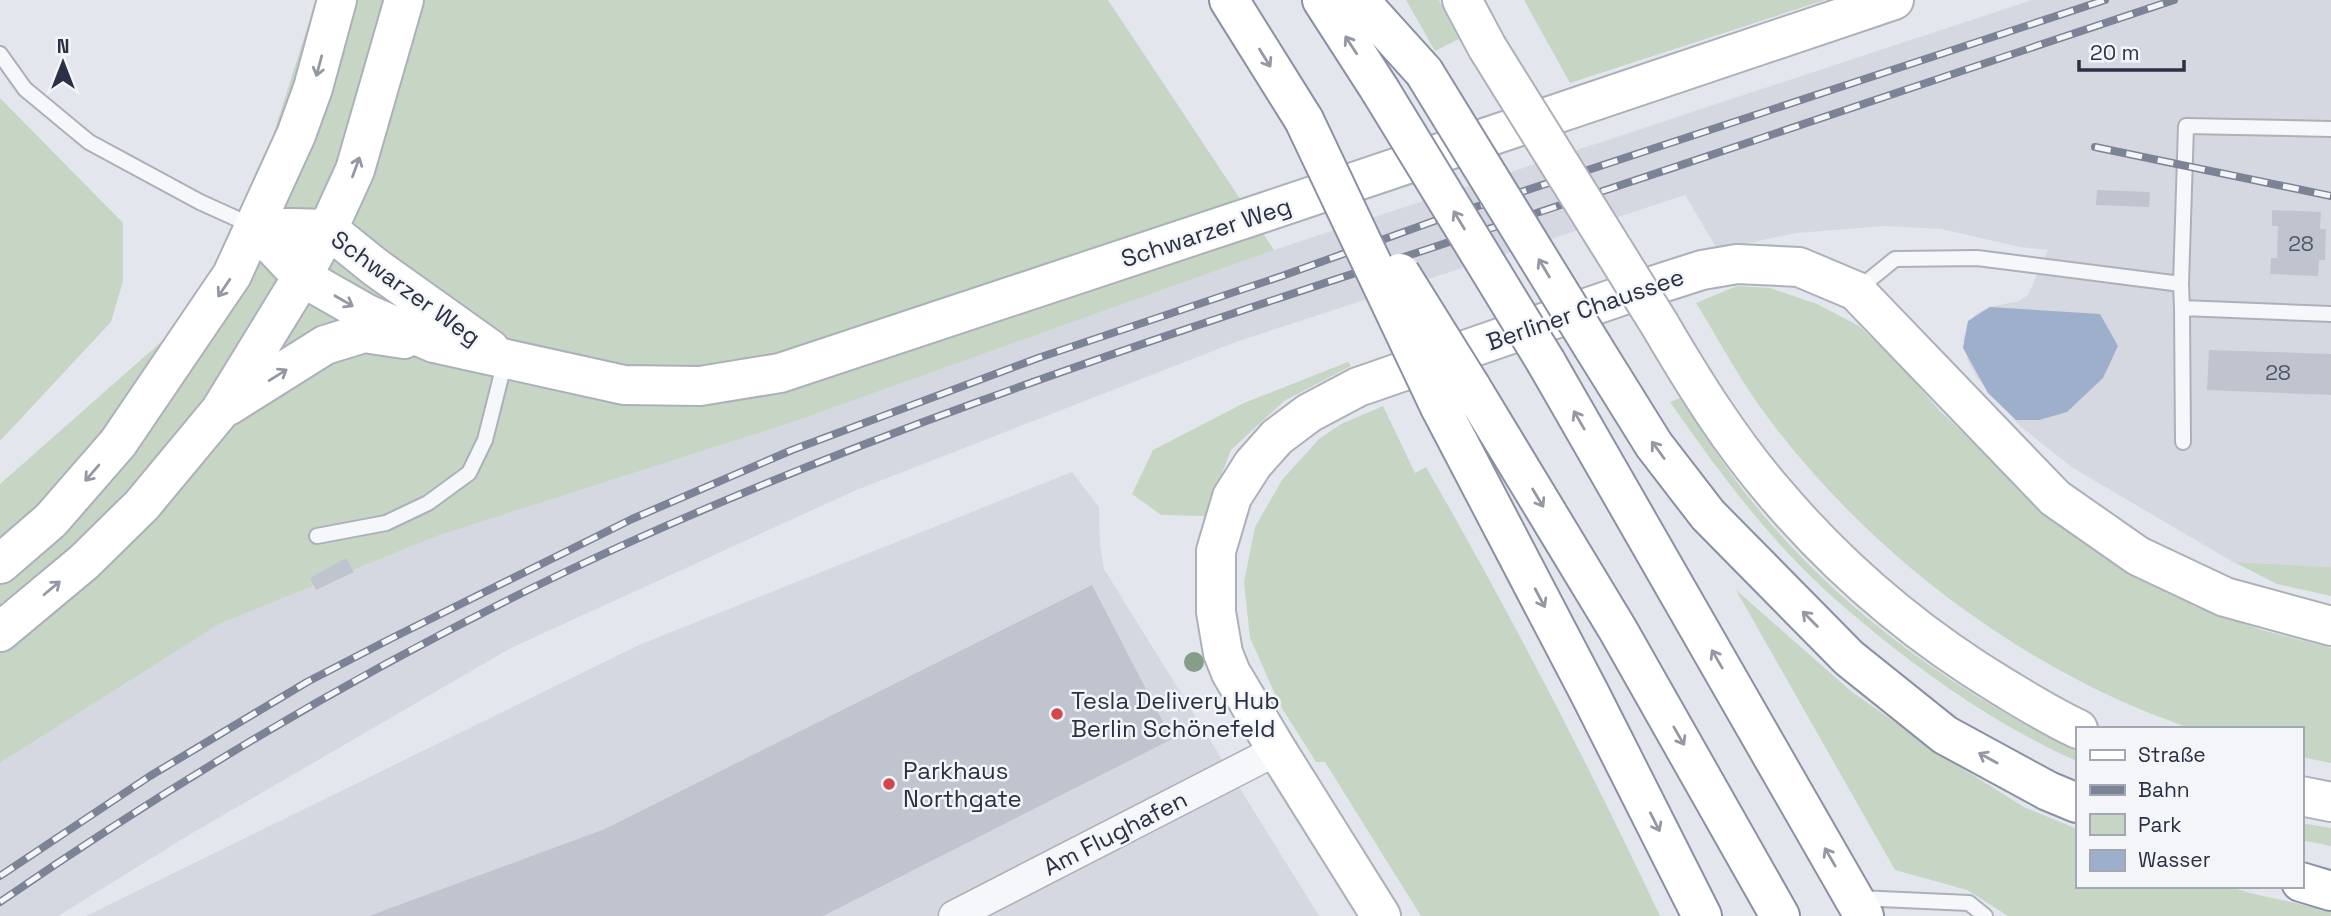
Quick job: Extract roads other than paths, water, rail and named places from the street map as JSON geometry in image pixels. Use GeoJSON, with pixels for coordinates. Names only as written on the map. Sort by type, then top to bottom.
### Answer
{"type":"FeatureCollection","features":[{"type":"Feature","properties":{"kind":"main road"},"geometry":{"type":"LineString","coordinates":[[0,564],[51,520],[118,443],[232,275],[309,100],[337,0]]}},
{"type":"Feature","properties":{"kind":"main road"},"geometry":{"type":"LineString","coordinates":[[0,632],[84,562],[142,505],[220,411],[302,277],[355,170],[404,0]]}},
{"type":"Feature","properties":{"kind":"main road"},"geometry":{"type":"LineString","coordinates":[[1229,0],[1304,120],[1455,397],[1590,694],[1702,916]]}},
{"type":"Feature","properties":{"kind":"main road"},"geometry":{"type":"LineString","coordinates":[[1322,0],[1546,362],[1859,907]]}},
{"type":"Feature","properties":{"kind":"main road"},"geometry":{"type":"LineString","coordinates":[[1359,0],[1424,72],[1654,445],[1708,515],[1849,658],[1945,735],[2062,797]]}},
{"type":"Feature","properties":{"kind":"main road"},"geometry":{"type":"LineString","coordinates":[[1462,0],[1488,47],[1698,387],[1773,492],[1865,585],[1916,630],[1965,664],[2054,718],[2076,728]]}},
{"type":"Feature","properties":{"kind":"main road","name":"Schwarzer Weg"},"geometry":{"type":"LineString","coordinates":[[255,227],[302,277],[367,314],[434,343],[624,385],[700,386],[780,373],[1894,0]]}},
{"type":"Feature","properties":{"kind":"main road","name":"Schwarzer Weg"},"geometry":{"type":"LineString","coordinates":[[255,227],[328,229],[375,267],[506,359]]}},
{"type":"Feature","properties":{"kind":"main road","name":"Berliner Chaussee"},"geometry":{"type":"LineString","coordinates":[[1381,916],[1277,750],[1231,673],[1223,653],[1216,611],[1216,551],[1232,497],[1252,464],[1277,437],[1309,413],[1358,387],[1702,270],[1737,264],[1799,267],[1856,291],[2054,498],[2138,556],[2225,597],[2331,626]]}},
{"type":"Feature","properties":{"kind":"main road"},"geometry":{"type":"LineString","coordinates":[[220,411],[325,345],[365,333],[434,343]]}},
{"type":"Feature","properties":{"kind":"main road"},"geometry":{"type":"LineString","coordinates":[[1455,397],[1618,630],[1780,916]]}},
{"type":"Feature","properties":{"kind":"main road"},"geometry":{"type":"LineString","coordinates":[[2303,796],[2331,802]]}},
{"type":"Feature","properties":{"kind":"main road"},"geometry":{"type":"LineString","coordinates":[[2303,883],[2331,891]]}},
{"type":"Feature","properties":{"kind":"street","name":"Am Flughafen"},"geometry":{"type":"LineString","coordinates":[[954,916],[1277,750]]}},
{"type":"Feature","properties":{"kind":"lane"},"geometry":{"type":"LineString","coordinates":[[0,54],[26,89],[89,142],[200,202],[255,227]]}},
{"type":"Feature","properties":{"kind":"lane"},"geometry":{"type":"LineString","coordinates":[[2183,442],[2182,284],[2186,126],[2331,130]]}},
{"type":"Feature","properties":{"kind":"lane"},"geometry":{"type":"LineString","coordinates":[[1856,291],[1895,259],[1977,258],[2182,284]]}},
{"type":"Feature","properties":{"kind":"lane"},"geometry":{"type":"LineString","coordinates":[[2182,309],[2331,314]]}},
{"type":"Feature","properties":{"kind":"lane"},"geometry":{"type":"LineString","coordinates":[[317,536],[386,523],[428,503],[469,473],[485,440],[506,359]]}},
{"type":"Feature","properties":{"kind":"lane"},"geometry":{"type":"LineString","coordinates":[[1859,907],[1969,903],[1985,916]]}},
{"type":"Feature","properties":{"kind":"water"},"geometry":{"type":"Polygon","coordinates":[[[1990,307],[2100,314],[2118,346],[2103,378],[2067,412],[2039,420],[2016,420],[1988,393],[1963,348],[1968,321],[1990,307]]]}},
{"type":"Feature","properties":{"kind":"railway"},"geometry":{"type":"LineString","coordinates":[[0,876],[150,776],[307,682],[632,519],[792,450],[1038,358],[1282,276],[1448,216],[2105,0]]}},
{"type":"Feature","properties":{"kind":"railway"},"geometry":{"type":"LineString","coordinates":[[0,902],[136,812],[346,686],[563,573],[772,481],[878,439],[1094,361],[2174,0]]}},
{"type":"Feature","properties":{"kind":"railway"},"geometry":{"type":"LineString","coordinates":[[2095,147],[2331,196]]}},
{"type":"Feature","properties":{"kind":"place","name":"Tesla Delivery Hub Berlin Schönefeld"},"geometry":{"type":"Point","coordinates":[1057,714]}},
{"type":"Feature","properties":{"kind":"place","name":"Parkhaus Northgate"},"geometry":{"type":"Point","coordinates":[889,784]}}]}
